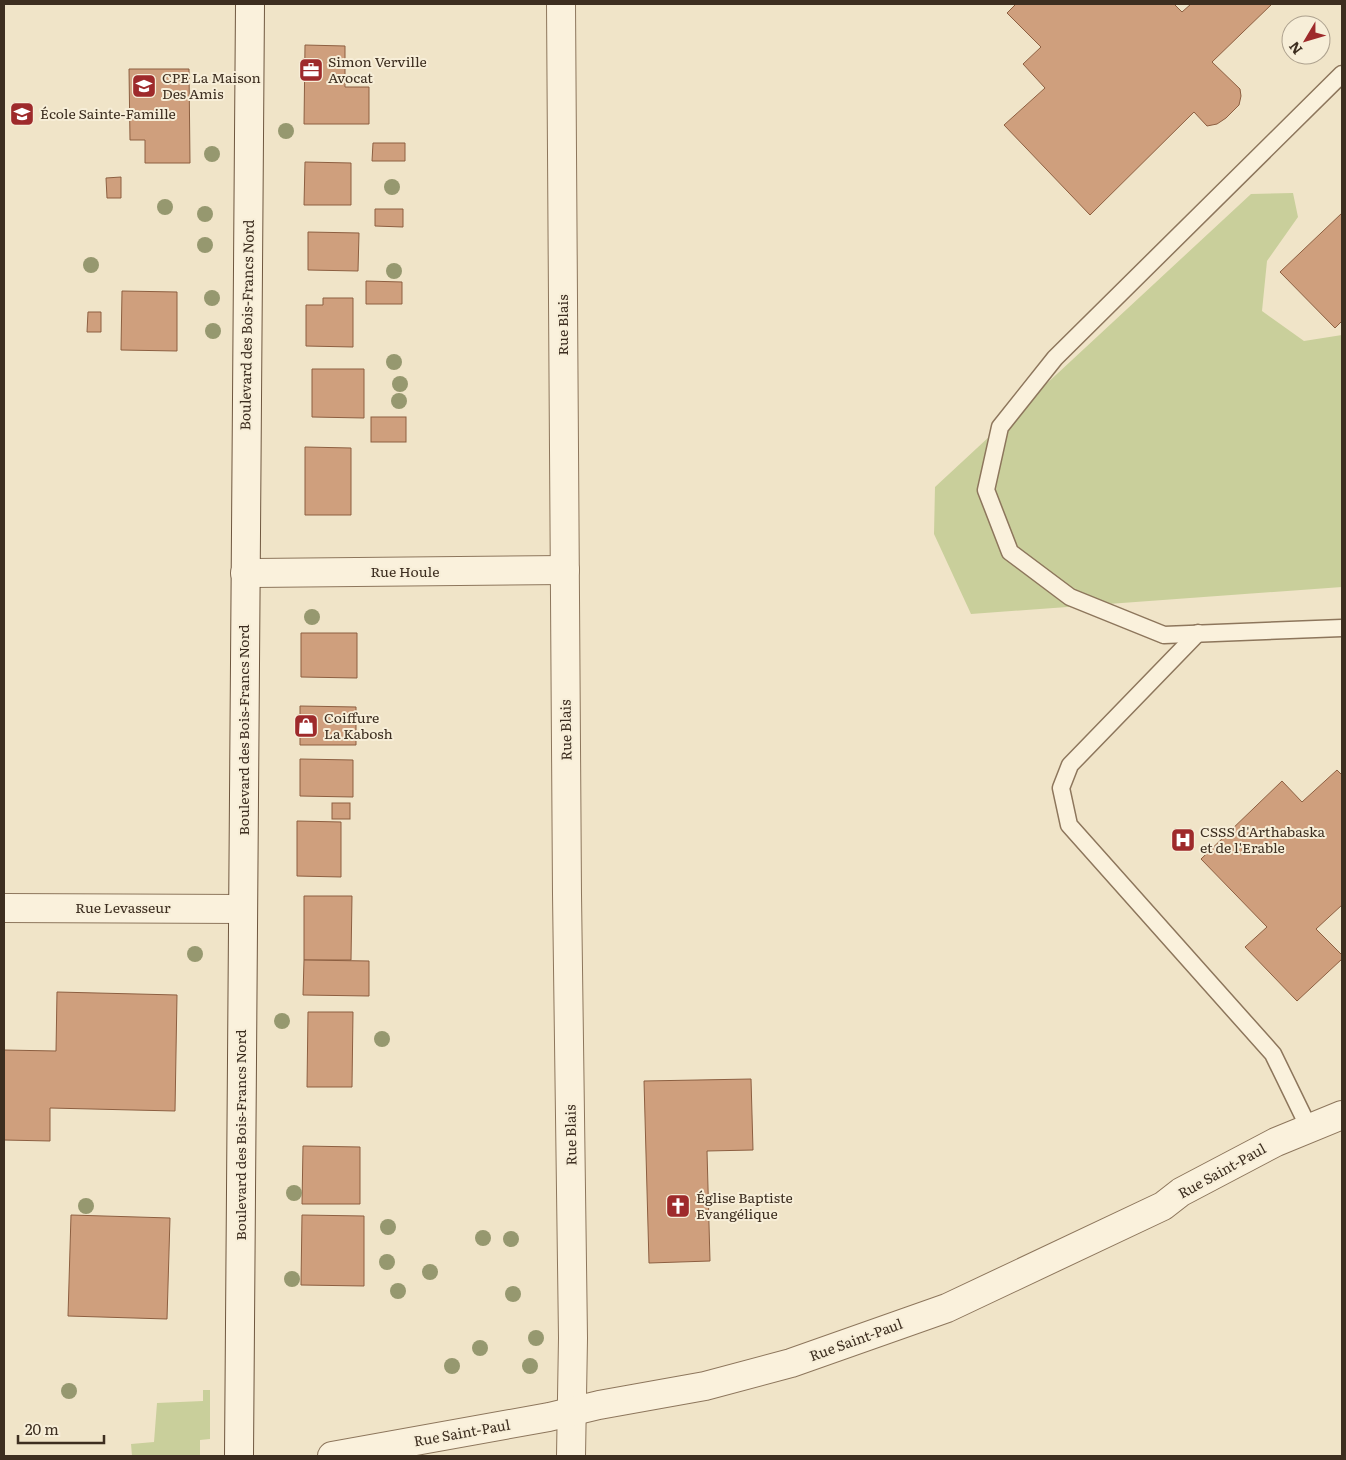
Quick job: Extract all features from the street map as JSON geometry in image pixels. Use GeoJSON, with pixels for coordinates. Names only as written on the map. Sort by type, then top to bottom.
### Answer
{"type":"FeatureCollection","features":[{"type":"Feature","properties":{"kind":"street","name":"Boulevard des Bois-Francs Nord"},"geometry":{"type":"LineString","coordinates":[[239,1456],[250,4]]}},
{"type":"Feature","properties":{"kind":"street","name":"Rue Blais"},"geometry":{"type":"LineString","coordinates":[[561,4],[564,570],[573,1338],[571,1456]]}},
{"type":"Feature","properties":{"kind":"street","name":"Rue Houle"},"geometry":{"type":"LineString","coordinates":[[245,573],[564,570]]}},
{"type":"Feature","properties":{"kind":"street","name":"Rue Levasseur"},"geometry":{"type":"LineString","coordinates":[[4,908],[243,909]]}},
{"type":"Feature","properties":{"kind":"street","name":"Rue Saint-Paul"},"geometry":{"type":"LineString","coordinates":[[332,1456],[705,1386],[791,1363],[947,1308],[1163,1206],[1180,1192],[1276,1142],[1342,1115]]}},
{"type":"Feature","properties":{"kind":"lane"},"geometry":{"type":"LineString","coordinates":[[1342,74],[1055,358],[1000,427],[986,490],[1010,552],[1070,597],[1164,635],[1342,628]]}},
{"type":"Feature","properties":{"kind":"lane"},"geometry":{"type":"LineString","coordinates":[[1198,634],[1070,765],[1061,788],[1069,825],[1273,1054],[1309,1128]]}},
{"type":"Feature","properties":{"kind":"green space"},"geometry":{"type":"Polygon","coordinates":[[[1293,193],[1298,217],[1267,261],[1262,311],[1304,341],[1342,335],[1342,587],[971,614],[934,534],[935,487],[1251,194],[1293,193]]]}},
{"type":"Feature","properties":{"kind":"green space"},"geometry":{"type":"Polygon","coordinates":[[[203,1390],[210,1390],[210,1439],[200,1440],[200,1456],[132,1456],[131,1444],[154,1442],[157,1403],[203,1401],[203,1390]]]}},
{"type":"Feature","properties":{"kind":"building"},"geometry":{"type":"Polygon","coordinates":[[[1016,4],[1174,4],[1182,12],[1191,4],[1272,4],[1212,62],[1240,89],[1239,105],[1217,124],[1207,126],[1194,112],[1090,215],[1004,125],[1045,88],[1023,64],[1041,47],[1007,13],[1016,4]]]}},
{"type":"Feature","properties":{"kind":"building"},"geometry":{"type":"Polygon","coordinates":[[[305,45],[345,46],[345,87],[369,87],[369,124],[304,124],[305,45]]]}},
{"type":"Feature","properties":{"kind":"building"},"geometry":{"type":"Polygon","coordinates":[[[129,69],[189,69],[190,163],[145,163],[145,140],[130,140],[129,69]]]}},
{"type":"Feature","properties":{"kind":"building"},"geometry":{"type":"Polygon","coordinates":[[[373,143],[405,143],[405,161],[372,161],[373,143]]]}},
{"type":"Feature","properties":{"kind":"building"},"geometry":{"type":"Polygon","coordinates":[[[305,162],[351,163],[351,205],[304,205],[305,162]]]}},
{"type":"Feature","properties":{"kind":"building"},"geometry":{"type":"Polygon","coordinates":[[[121,177],[121,198],[107,198],[106,178],[121,177]]]}},
{"type":"Feature","properties":{"kind":"building"},"geometry":{"type":"Polygon","coordinates":[[[375,209],[403,209],[403,227],[375,226],[375,209]]]}},
{"type":"Feature","properties":{"kind":"building"},"geometry":{"type":"Polygon","coordinates":[[[1342,213],[1342,321],[1335,328],[1280,272],[1342,213]]]}},
{"type":"Feature","properties":{"kind":"building"},"geometry":{"type":"Polygon","coordinates":[[[308,232],[359,233],[358,271],[308,270],[308,232]]]}},
{"type":"Feature","properties":{"kind":"building"},"geometry":{"type":"Polygon","coordinates":[[[366,281],[402,282],[402,304],[366,304],[366,281]]]}},
{"type":"Feature","properties":{"kind":"building"},"geometry":{"type":"Polygon","coordinates":[[[122,291],[177,292],[177,351],[121,350],[122,291]]]}},
{"type":"Feature","properties":{"kind":"building"},"geometry":{"type":"Polygon","coordinates":[[[323,298],[353,298],[353,347],[306,346],[306,305],[323,305],[323,298]]]}},
{"type":"Feature","properties":{"kind":"building"},"geometry":{"type":"Polygon","coordinates":[[[88,312],[101,312],[101,332],[87,332],[88,312]]]}},
{"type":"Feature","properties":{"kind":"building"},"geometry":{"type":"Polygon","coordinates":[[[312,369],[364,369],[364,418],[312,417],[312,369]]]}},
{"type":"Feature","properties":{"kind":"building"},"geometry":{"type":"Polygon","coordinates":[[[371,417],[406,417],[406,442],[371,442],[371,417]]]}},
{"type":"Feature","properties":{"kind":"building"},"geometry":{"type":"Polygon","coordinates":[[[305,447],[351,448],[351,515],[305,515],[305,447]]]}},
{"type":"Feature","properties":{"kind":"building"},"geometry":{"type":"Polygon","coordinates":[[[301,633],[357,633],[357,678],[301,677],[301,633]]]}},
{"type":"Feature","properties":{"kind":"building"},"geometry":{"type":"Polygon","coordinates":[[[300,706],[356,707],[356,745],[300,745],[300,706]]]}},
{"type":"Feature","properties":{"kind":"building"},"geometry":{"type":"Polygon","coordinates":[[[300,759],[353,760],[353,797],[300,796],[300,759]]]}},
{"type":"Feature","properties":{"kind":"building"},"geometry":{"type":"Polygon","coordinates":[[[1337,770],[1342,775],[1342,905],[1316,929],[1342,955],[1342,959],[1297,1001],[1245,947],[1267,927],[1201,859],[1282,781],[1302,802],[1337,770]]]}},
{"type":"Feature","properties":{"kind":"building"},"geometry":{"type":"Polygon","coordinates":[[[332,803],[350,803],[350,819],[332,819],[332,803]]]}},
{"type":"Feature","properties":{"kind":"building"},"geometry":{"type":"Polygon","coordinates":[[[297,821],[341,822],[341,877],[297,876],[297,821]]]}},
{"type":"Feature","properties":{"kind":"building"},"geometry":{"type":"Polygon","coordinates":[[[304,896],[352,896],[351,960],[304,960],[304,896]]]}},
{"type":"Feature","properties":{"kind":"building"},"geometry":{"type":"Polygon","coordinates":[[[304,960],[369,961],[369,996],[303,995],[304,960]]]}},
{"type":"Feature","properties":{"kind":"building"},"geometry":{"type":"Polygon","coordinates":[[[57,992],[177,995],[175,1111],[50,1108],[50,1141],[4,1140],[4,1050],[56,1051],[57,992]]]}},
{"type":"Feature","properties":{"kind":"building"},"geometry":{"type":"Polygon","coordinates":[[[308,1012],[353,1012],[352,1087],[307,1087],[308,1012]]]}},
{"type":"Feature","properties":{"kind":"building","name":"Église Baptiste Evangélique"},"geometry":{"type":"Polygon","coordinates":[[[751,1079],[753,1150],[707,1151],[710,1261],[649,1263],[644,1081],[751,1079]]]}},
{"type":"Feature","properties":{"kind":"building"},"geometry":{"type":"Polygon","coordinates":[[[303,1146],[360,1147],[360,1204],[302,1204],[303,1146]]]}},
{"type":"Feature","properties":{"kind":"building"},"geometry":{"type":"Polygon","coordinates":[[[71,1215],[170,1218],[167,1319],[68,1316],[71,1215]]]}},
{"type":"Feature","properties":{"kind":"building"},"geometry":{"type":"Polygon","coordinates":[[[302,1215],[364,1216],[364,1286],[301,1285],[302,1215]]]}},
{"type":"Feature","properties":{"kind":"place","name":"Simon Verville Avocat"},"geometry":{"type":"Point","coordinates":[311,70]}},
{"type":"Feature","properties":{"kind":"place","name":"CPE La Maison Des Amis"},"geometry":{"type":"Point","coordinates":[144,86]}},
{"type":"Feature","properties":{"kind":"place","name":"École Sainte-Famille"},"geometry":{"type":"Point","coordinates":[22,114]}},
{"type":"Feature","properties":{"kind":"place","name":"Coiffure La Kabosh"},"geometry":{"type":"Point","coordinates":[306,726]}},
{"type":"Feature","properties":{"kind":"place","name":"CSSS d'Arthabaska et de l'Erable"},"geometry":{"type":"Point","coordinates":[1183,840]}},
{"type":"Feature","properties":{"kind":"place","name":"Église Baptiste Evangélique"},"geometry":{"type":"Point","coordinates":[678,1206]}}]}
